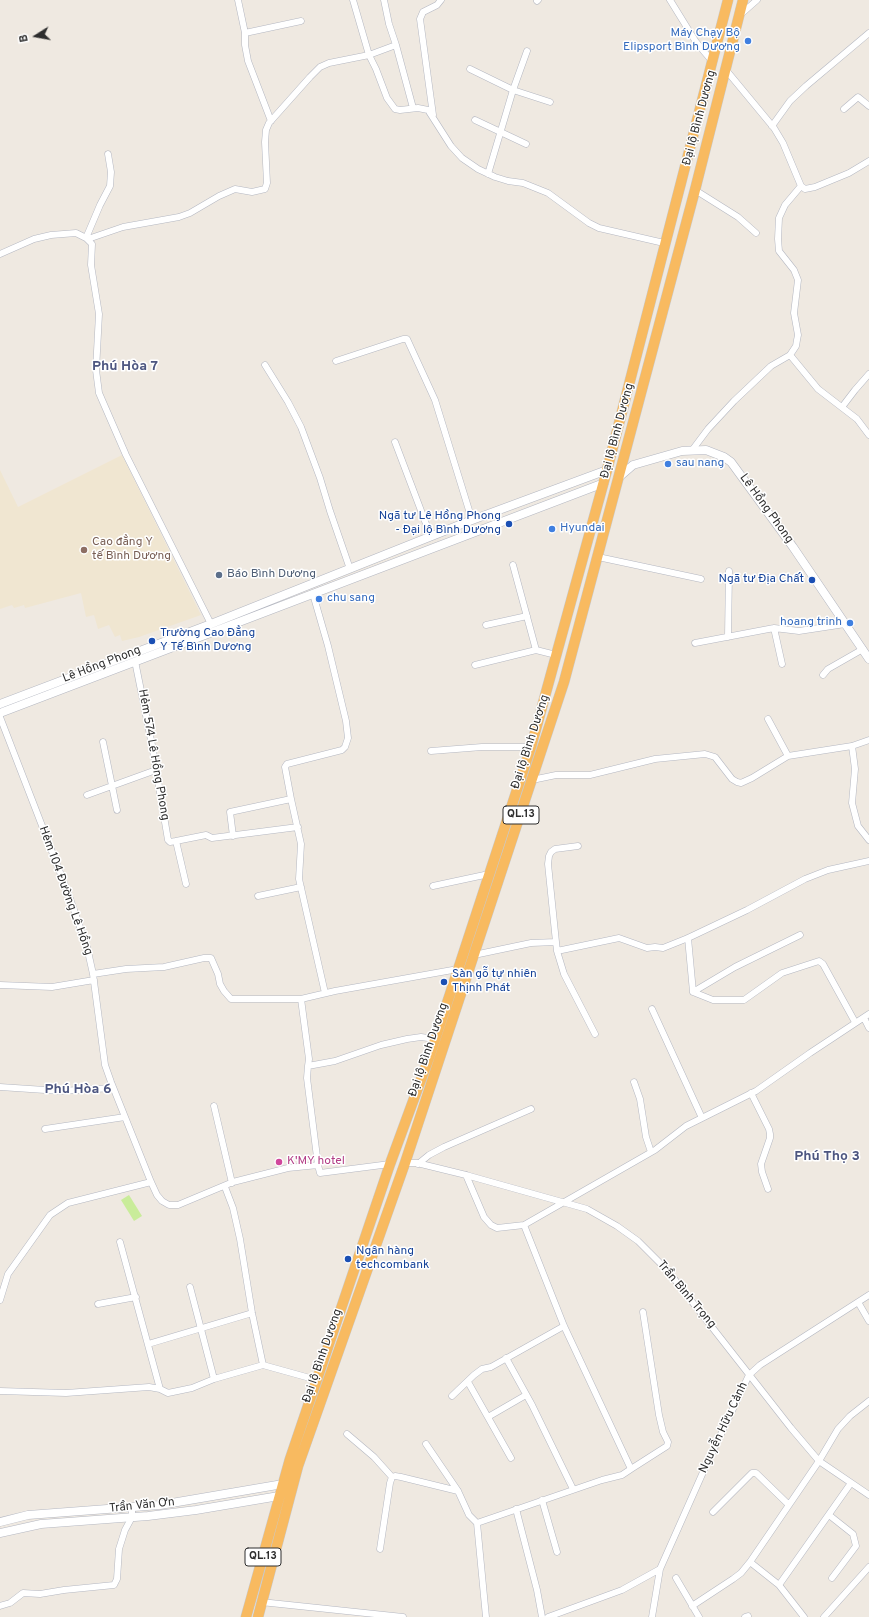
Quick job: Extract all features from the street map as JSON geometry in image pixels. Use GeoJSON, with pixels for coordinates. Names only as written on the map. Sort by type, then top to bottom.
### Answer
{"type":"FeatureCollection","features":[{"type":"Feature","properties":{"kind":"highway","name":"Đại lộ Bình Dương"},"geometry":{"type":"LineString","coordinates":[[246,1617],[279,1496],[390,1164],[435,1039],[531,747],[604,483],[664,243],[728,0]]}},
{"type":"Feature","properties":{"kind":"highway","name":"Đại lộ Bình Dương"},"geometry":{"type":"LineString","coordinates":[[258,1617],[298,1466],[405,1163],[564,682],[618,478],[628,464],[743,0]]}},
{"type":"Feature","properties":{"kind":"highway"},"geometry":{"type":"LineString","coordinates":[[607,470],[628,464]]}},
{"type":"Feature","properties":{"kind":"highway"},"geometry":{"type":"LineString","coordinates":[[604,483],[618,478]]}},
{"type":"Feature","properties":{"kind":"highway"},"geometry":{"type":"LineString","coordinates":[[390,1164],[405,1163]]}},
{"type":"Feature","properties":{"kind":"street"},"geometry":{"type":"LineString","coordinates":[[238,0],[245,32],[245,45],[248,61],[271,121]]}},
{"type":"Feature","properties":{"kind":"street"},"geometry":{"type":"LineString","coordinates":[[353,0],[369,55],[391,105],[395,109],[400,110],[413,108],[428,110],[451,146],[462,158],[488,174],[508,181],[524,183],[548,193],[589,224],[599,228],[664,243]]}},
{"type":"Feature","properties":{"kind":"street"},"geometry":{"type":"LineString","coordinates":[[384,0],[389,24],[413,108]]}},
{"type":"Feature","properties":{"kind":"street"},"geometry":{"type":"LineString","coordinates":[[434,119],[420,19],[423,12],[437,5],[441,0]]}},
{"type":"Feature","properties":{"kind":"street"},"geometry":{"type":"LineString","coordinates":[[670,0],[696,42],[712,61]]}},
{"type":"Feature","properties":{"kind":"street"},"geometry":{"type":"LineString","coordinates":[[739,16],[757,0]]}},
{"type":"Feature","properties":{"kind":"street"},"geometry":{"type":"LineString","coordinates":[[245,32],[301,21]]}},
{"type":"Feature","properties":{"kind":"street"},"geometry":{"type":"LineString","coordinates":[[772,126],[790,101],[869,33]]}},
{"type":"Feature","properties":{"kind":"street"},"geometry":{"type":"LineString","coordinates":[[87,238],[123,227],[179,217],[190,213],[219,196],[235,189],[252,192],[265,189],[267,183],[266,130],[271,121],[320,67],[345,59],[369,55],[396,46]]}},
{"type":"Feature","properties":{"kind":"street"},"geometry":{"type":"LineString","coordinates":[[488,174],[513,90],[527,51]]}},
{"type":"Feature","properties":{"kind":"street"},"geometry":{"type":"LineString","coordinates":[[470,69],[513,90],[550,102]]}},
{"type":"Feature","properties":{"kind":"street"},"geometry":{"type":"LineString","coordinates":[[726,70],[772,126],[783,143],[801,186],[805,189],[815,187],[849,173],[869,160]]}},
{"type":"Feature","properties":{"kind":"street"},"geometry":{"type":"LineString","coordinates":[[844,109],[858,97],[869,106]]}},
{"type":"Feature","properties":{"kind":"street"},"geometry":{"type":"LineString","coordinates":[[475,120],[526,144]]}},
{"type":"Feature","properties":{"kind":"street"},"geometry":{"type":"LineString","coordinates":[[87,238],[100,205],[110,186],[111,172],[108,154]]}},
{"type":"Feature","properties":{"kind":"street"},"geometry":{"type":"LineString","coordinates":[[694,449],[708,429],[734,401],[771,366],[790,355],[796,346],[797,340],[794,313],[798,280],[794,270],[779,251],[778,239],[779,218],[785,205],[801,186]]}},
{"type":"Feature","properties":{"kind":"street"},"geometry":{"type":"LineString","coordinates":[[695,190],[727,209],[756,233]]}},
{"type":"Feature","properties":{"kind":"street"},"geometry":{"type":"LineString","coordinates":[[0,254],[34,240],[51,235],[76,233],[87,238],[92,244],[91,265],[99,314],[96,370],[99,393],[126,455],[211,624]]}},
{"type":"Feature","properties":{"kind":"street"},"geometry":{"type":"LineString","coordinates":[[336,361],[403,339],[407,340],[435,400],[472,520]]}},
{"type":"Feature","properties":{"kind":"street"},"geometry":{"type":"LineString","coordinates":[[790,355],[818,390],[857,419],[869,435]]}},
{"type":"Feature","properties":{"kind":"street"},"geometry":{"type":"LineString","coordinates":[[265,365],[288,402],[304,434],[350,569]]}},
{"type":"Feature","properties":{"kind":"street"},"geometry":{"type":"LineString","coordinates":[[842,407],[869,374]]}},
{"type":"Feature","properties":{"kind":"street"},"geometry":{"type":"LineString","coordinates":[[395,442],[431,537]]}},
{"type":"Feature","properties":{"kind":"street","name":"Lê Hồng Phong"},"geometry":{"type":"LineString","coordinates":[[628,464],[694,449],[706,450],[724,457],[731,462],[793,547],[869,659]]}},
{"type":"Feature","properties":{"kind":"street","name":"Lê Hồng Phong"},"geometry":{"type":"LineString","coordinates":[[0,704],[211,624],[302,586],[350,569],[472,520],[607,470]]}},
{"type":"Feature","properties":{"kind":"street","name":"Lê Hồng Phong"},"geometry":{"type":"LineString","coordinates":[[0,712],[604,483]]}},
{"type":"Feature","properties":{"kind":"street"},"geometry":{"type":"LineString","coordinates":[[598,557],[701,579]]}},
{"type":"Feature","properties":{"kind":"street"},"geometry":{"type":"LineString","coordinates":[[513,565],[536,650]]}},
{"type":"Feature","properties":{"kind":"street"},"geometry":{"type":"LineString","coordinates":[[728,637],[729,571]]}},
{"type":"Feature","properties":{"kind":"street"},"geometry":{"type":"LineString","coordinates":[[313,594],[328,646],[346,721],[348,738],[342,750],[287,764],[285,767],[301,844],[299,879],[325,993]]}},
{"type":"Feature","properties":{"kind":"street"},"geometry":{"type":"LineString","coordinates":[[486,625],[527,616]]}},
{"type":"Feature","properties":{"kind":"street"},"geometry":{"type":"LineString","coordinates":[[695,643],[774,628],[799,630],[845,624]]}},
{"type":"Feature","properties":{"kind":"street"},"geometry":{"type":"LineString","coordinates":[[774,628],[782,664]]}},
{"type":"Feature","properties":{"kind":"street"},"geometry":{"type":"LineString","coordinates":[[823,675],[828,669],[863,649]]}},
{"type":"Feature","properties":{"kind":"street"},"geometry":{"type":"LineString","coordinates":[[475,665],[536,650],[556,655]]}},
{"type":"Feature","properties":{"kind":"street","name":"Hẻm 574 Lê Hồng Phong"},"geometry":{"type":"LineString","coordinates":[[136,661],[168,840],[170,842],[176,841]]}},
{"type":"Feature","properties":{"kind":"street","name":"Hẻm 104 Đường Lê Hồng"},"geometry":{"type":"LineString","coordinates":[[0,717],[68,893],[87,947],[106,1065],[113,1088],[157,1195],[162,1201],[169,1205],[178,1205],[232,1183],[270,1172],[318,1165]]}},
{"type":"Feature","properties":{"kind":"street"},"geometry":{"type":"LineString","coordinates":[[768,719],[788,756]]}},
{"type":"Feature","properties":{"kind":"street"},"geometry":{"type":"LineString","coordinates":[[532,780],[556,775],[590,775],[655,759],[704,754],[715,757],[732,779],[737,782],[741,782],[760,774],[788,756],[852,746],[869,740]]}},
{"type":"Feature","properties":{"kind":"street"},"geometry":{"type":"LineString","coordinates":[[103,742],[117,810]]}},
{"type":"Feature","properties":{"kind":"street"},"geometry":{"type":"LineString","coordinates":[[431,751],[482,746],[531,747]]}},
{"type":"Feature","properties":{"kind":"street"},"geometry":{"type":"LineString","coordinates":[[852,746],[855,776],[852,803],[858,826],[869,840]]}},
{"type":"Feature","properties":{"kind":"street"},"geometry":{"type":"LineString","coordinates":[[87,795],[156,770]]}},
{"type":"Feature","properties":{"kind":"street"},"geometry":{"type":"LineString","coordinates":[[233,836],[230,812],[291,799]]}},
{"type":"Feature","properties":{"kind":"street"},"geometry":{"type":"LineString","coordinates":[[186,884],[176,841],[206,835],[211,838],[298,827]]}},
{"type":"Feature","properties":{"kind":"street"},"geometry":{"type":"LineString","coordinates":[[578,846],[555,849],[549,856],[548,864],[557,951],[564,974],[595,1034]]}},
{"type":"Feature","properties":{"kind":"street"},"geometry":{"type":"LineString","coordinates":[[557,951],[619,938],[647,948],[663,948],[688,938],[770,898],[805,879],[828,870],[869,861]]}},
{"type":"Feature","properties":{"kind":"street"},"geometry":{"type":"LineString","coordinates":[[433,886],[489,874]]}},
{"type":"Feature","properties":{"kind":"street"},"geometry":{"type":"LineString","coordinates":[[258,896],[301,887]]}},
{"type":"Feature","properties":{"kind":"street"},"geometry":{"type":"LineString","coordinates":[[693,992],[735,967],[800,935]]}},
{"type":"Feature","properties":{"kind":"street"},"geometry":{"type":"LineString","coordinates":[[688,938],[693,992]]}},
{"type":"Feature","properties":{"kind":"street"},"geometry":{"type":"LineString","coordinates":[[474,955],[531,943],[556,942]]}},
{"type":"Feature","properties":{"kind":"street"},"geometry":{"type":"LineString","coordinates":[[0,985],[52,987],[126,969],[164,967],[204,958],[211,958],[218,974],[220,984],[231,998],[301,999],[325,993],[458,969]]}},
{"type":"Feature","properties":{"kind":"street"},"geometry":{"type":"LineString","coordinates":[[693,992],[713,1000],[744,1000],[782,973],[819,961],[823,964],[855,1022]]}},
{"type":"Feature","properties":{"kind":"street"},"geometry":{"type":"LineString","coordinates":[[301,999],[309,1059],[307,1078],[320,1173],[390,1164]]}},
{"type":"Feature","properties":{"kind":"street"},"geometry":{"type":"LineString","coordinates":[[652,1009],[702,1118]]}},
{"type":"Feature","properties":{"kind":"street"},"geometry":{"type":"LineString","coordinates":[[466,1175],[484,1217],[490,1225],[497,1228],[524,1225],[561,1202],[651,1152],[686,1126],[750,1093],[855,1022],[867,1016],[869,1028]]}},
{"type":"Feature","properties":{"kind":"street"},"geometry":{"type":"LineString","coordinates":[[308,1066],[335,1061],[380,1045],[407,1039],[421,1037],[435,1039]]}},
{"type":"Feature","properties":{"kind":"street"},"geometry":{"type":"LineString","coordinates":[[634,1082],[640,1099],[646,1137],[651,1152]]}},
{"type":"Feature","properties":{"kind":"street"},"geometry":{"type":"LineString","coordinates":[[0,1087],[60,1091],[113,1088]]}},
{"type":"Feature","properties":{"kind":"street"},"geometry":{"type":"LineString","coordinates":[[750,1093],[769,1129],[770,1134],[761,1164],[768,1189]]}},
{"type":"Feature","properties":{"kind":"street"},"geometry":{"type":"LineString","coordinates":[[214,1106],[232,1183]]}},
{"type":"Feature","properties":{"kind":"street"},"geometry":{"type":"LineString","coordinates":[[418,1164],[429,1155],[444,1147],[531,1109]]}},
{"type":"Feature","properties":{"kind":"street"},"geometry":{"type":"LineString","coordinates":[[45,1129],[125,1117]]}},
{"type":"Feature","properties":{"kind":"street","name":"Trần Bình Trọng"},"geometry":{"type":"LineString","coordinates":[[405,1163],[418,1164],[466,1175],[587,1210],[617,1226],[638,1241],[668,1271],[749,1375],[819,1461],[869,1495]]}},
{"type":"Feature","properties":{"kind":"street"},"geometry":{"type":"LineString","coordinates":[[0,1300],[8,1274],[50,1214],[68,1203],[151,1182]]}},
{"type":"Feature","properties":{"kind":"street"},"geometry":{"type":"LineString","coordinates":[[225,1187],[233,1208],[240,1239],[252,1314],[263,1365]]}},
{"type":"Feature","properties":{"kind":"street"},"geometry":{"type":"LineString","coordinates":[[524,1225],[564,1326],[631,1469]]}},
{"type":"Feature","properties":{"kind":"street"},"geometry":{"type":"LineString","coordinates":[[120,1242],[160,1389]]}},
{"type":"Feature","properties":{"kind":"street"},"geometry":{"type":"LineString","coordinates":[[190,1287],[214,1379]]}},
{"type":"Feature","properties":{"kind":"street","name":"Nguyễn Hữu Cảnh"},"geometry":{"type":"LineString","coordinates":[[652,1617],[660,1569],[704,1470],[749,1375],[760,1365],[869,1295]]}},
{"type":"Feature","properties":{"kind":"street"},"geometry":{"type":"LineString","coordinates":[[98,1304],[136,1297]]}},
{"type":"Feature","properties":{"kind":"street"},"geometry":{"type":"LineString","coordinates":[[858,1302],[869,1321]]}},
{"type":"Feature","properties":{"kind":"street"},"geometry":{"type":"LineString","coordinates":[[477,1523],[573,1489],[622,1475],[667,1446],[668,1442],[662,1426],[643,1312]]}},
{"type":"Feature","properties":{"kind":"street"},"geometry":{"type":"LineString","coordinates":[[148,1344],[252,1314]]}},
{"type":"Feature","properties":{"kind":"street"},"geometry":{"type":"LineString","coordinates":[[452,1396],[482,1369],[491,1367],[564,1326]]}},
{"type":"Feature","properties":{"kind":"street"},"geometry":{"type":"LineString","coordinates":[[506,1358],[573,1489]]}},
{"type":"Feature","properties":{"kind":"street"},"geometry":{"type":"LineString","coordinates":[[0,1391],[66,1393],[149,1387],[160,1389],[168,1393],[178,1392],[214,1379],[263,1365],[318,1380]]}},
{"type":"Feature","properties":{"kind":"street"},"geometry":{"type":"LineString","coordinates":[[468,1382],[511,1458]]}},
{"type":"Feature","properties":{"kind":"street"},"geometry":{"type":"LineString","coordinates":[[488,1417],[526,1395]]}},
{"type":"Feature","properties":{"kind":"street"},"geometry":{"type":"LineString","coordinates":[[692,1606],[741,1573],[790,1505],[838,1429],[850,1416],[869,1401]]}},
{"type":"Feature","properties":{"kind":"street"},"geometry":{"type":"LineString","coordinates":[[347,1434],[374,1457],[392,1477]]}},
{"type":"Feature","properties":{"kind":"street"},"geometry":{"type":"LineString","coordinates":[[426,1444],[458,1491],[469,1515],[477,1523],[486,1617]]}},
{"type":"Feature","properties":{"kind":"street"},"geometry":{"type":"LineString","coordinates":[[713,1512],[752,1473],[756,1474],[790,1505]]}},
{"type":"Feature","properties":{"kind":"street"},"geometry":{"type":"LineString","coordinates":[[392,1477],[401,1476],[458,1491]]}},
{"type":"Feature","properties":{"kind":"street"},"geometry":{"type":"LineString","coordinates":[[380,1549],[392,1477]]}},
{"type":"Feature","properties":{"kind":"street"},"geometry":{"type":"LineString","coordinates":[[779,1585],[830,1515],[851,1483]]}},
{"type":"Feature","properties":{"kind":"street","name":"Trần Văn Ơn"},"geometry":{"type":"LineString","coordinates":[[0,1522],[28,1515],[132,1508],[198,1499],[283,1484]]}},
{"type":"Feature","properties":{"kind":"street","name":"Trần Văn Ơn"},"geometry":{"type":"LineString","coordinates":[[0,1533],[42,1524],[196,1510],[279,1496]]}},
{"type":"Feature","properties":{"kind":"street"},"geometry":{"type":"LineString","coordinates":[[542,1500],[557,1552]]}},
{"type":"Feature","properties":{"kind":"street"},"geometry":{"type":"LineString","coordinates":[[0,1606],[10,1603],[22,1593],[40,1594],[114,1585],[117,1579],[119,1549],[125,1530],[132,1517],[132,1508]]}},
{"type":"Feature","properties":{"kind":"street"},"geometry":{"type":"LineString","coordinates":[[516,1509],[537,1590],[542,1617]]}},
{"type":"Feature","properties":{"kind":"street"},"geometry":{"type":"LineString","coordinates":[[830,1515],[853,1534],[856,1546],[832,1578]]}},
{"type":"Feature","properties":{"kind":"street"},"geometry":{"type":"LineString","coordinates":[[750,1562],[779,1585],[804,1617]]}},
{"type":"Feature","properties":{"kind":"street"},"geometry":{"type":"LineString","coordinates":[[824,1617],[869,1567]]}},
{"type":"Feature","properties":{"kind":"street"},"geometry":{"type":"LineString","coordinates":[[548,1617],[622,1590],[660,1569]]}},
{"type":"Feature","properties":{"kind":"street"},"geometry":{"type":"LineString","coordinates":[[676,1578],[699,1617]]}},
{"type":"Feature","properties":{"kind":"street"},"geometry":{"type":"LineString","coordinates":[[261,1602],[403,1617]]}},
{"type":"Feature","properties":{"kind":"shaded area","name":"Cao đẳng Y tế Bình Dương"},"geometry":{"type":"Polygon","coordinates":[[[122,455],[201,615],[139,637],[122,641],[120,635],[115,637],[109,625],[98,629],[94,615],[86,617],[81,593],[25,608],[24,605],[14,608],[12,605],[0,609],[0,470],[18,507],[122,455]]]}},
{"type":"Feature","properties":{"kind":"green space"},"geometry":{"type":"Polygon","coordinates":[[[129,1195],[142,1216],[134,1221],[121,1200],[129,1195]]]}},
{"type":"Feature","properties":{"kind":"place","name":"Máy Chạy Bộ Elipsport Bình Dương"},"geometry":{"type":"Point","coordinates":[748,41]}},
{"type":"Feature","properties":{"kind":"place","name":"sau nang"},"geometry":{"type":"Point","coordinates":[668,464]}},
{"type":"Feature","properties":{"kind":"place","name":"Ngã tư Lê Hồng Phong - Đại lộ Bình Dương"},"geometry":{"type":"Point","coordinates":[509,524]}},
{"type":"Feature","properties":{"kind":"place","name":"Hyundai"},"geometry":{"type":"Point","coordinates":[552,529]}},
{"type":"Feature","properties":{"kind":"place","name":"Cao đẳng Y tế Bình Dương"},"geometry":{"type":"Point","coordinates":[84,550]}},
{"type":"Feature","properties":{"kind":"place","name":"Báo Bình Dương"},"geometry":{"type":"Point","coordinates":[219,575]}},
{"type":"Feature","properties":{"kind":"place","name":"Ngã tư Địa Chất"},"geometry":{"type":"Point","coordinates":[812,580]}},
{"type":"Feature","properties":{"kind":"place","name":"chu sang"},"geometry":{"type":"Point","coordinates":[319,599]}},
{"type":"Feature","properties":{"kind":"place","name":"hoang trinh"},"geometry":{"type":"Point","coordinates":[850,623]}},
{"type":"Feature","properties":{"kind":"place","name":"Trường Cao Đẳng Y Tế Bình Dương"},"geometry":{"type":"Point","coordinates":[152,641]}},
{"type":"Feature","properties":{"kind":"place","name":"Sàn gỗ tự nhiên Thịnh Phát"},"geometry":{"type":"Point","coordinates":[444,982]}},
{"type":"Feature","properties":{"kind":"place","name":"K'MY hotel"},"geometry":{"type":"Point","coordinates":[279,1162]}},
{"type":"Feature","properties":{"kind":"place","name":"Ngân hàng techcombank"},"geometry":{"type":"Point","coordinates":[348,1259]}},
{"type":"Feature","properties":{"kind":"district","name":"Phú Hòa 7"},"geometry":{"type":"Point","coordinates":[125,367]}},
{"type":"Feature","properties":{"kind":"district","name":"Phú Hòa 6"},"geometry":{"type":"Point","coordinates":[78,1090]}},
{"type":"Feature","properties":{"kind":"district","name":"Phú Thọ 3"},"geometry":{"type":"Point","coordinates":[827,1157]}}]}
